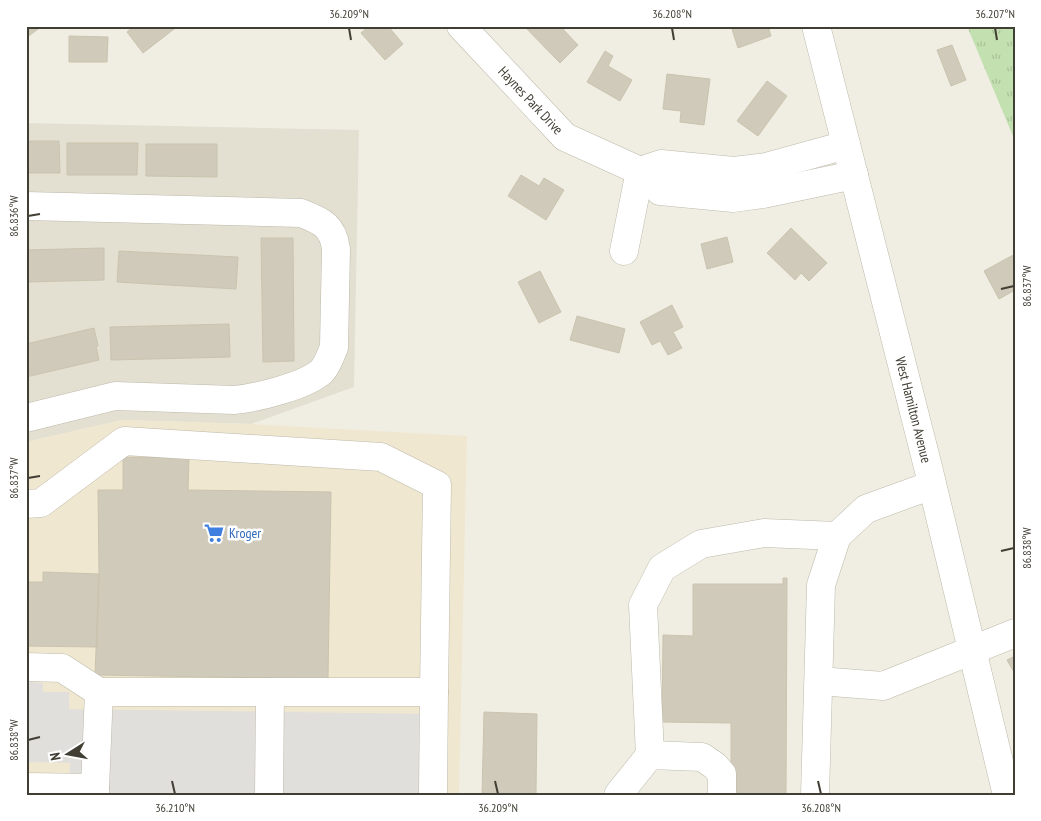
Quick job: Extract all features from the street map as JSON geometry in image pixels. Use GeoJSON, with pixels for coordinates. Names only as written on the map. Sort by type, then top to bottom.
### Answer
{"type":"FeatureCollection","features":[{"type":"Feature","properties":{"kind":"street","name":"Haynes Park Drive"},"geometry":{"type":"LineString","coordinates":[[462,26],[565,136],[640,171],[660,191],[733,198],[763,194],[854,175]]}},
{"type":"Feature","properties":{"kind":"street","name":"West Hamilton Avenue"},"geometry":{"type":"LineString","coordinates":[[816,26],[972,649],[1005,734],[1008,795]]}},
{"type":"Feature","properties":{"kind":"street"},"geometry":{"type":"LineString","coordinates":[[624,250],[640,171],[661,164],[734,171],[758,168],[846,145]]}},
{"type":"Feature","properties":{"kind":"street"},"geometry":{"type":"LineString","coordinates":[[758,168],[763,194]]}},
{"type":"Feature","properties":{"kind":"street"},"geometry":{"type":"LineString","coordinates":[[26,206],[301,213],[318,220],[328,228],[335,238],[336,249],[334,347],[329,361],[321,372],[280,391],[251,398],[234,400],[116,396],[26,418]]}},
{"type":"Feature","properties":{"kind":"street"},"geometry":{"type":"LineString","coordinates":[[26,504],[41,503],[124,441],[380,457],[437,485],[433,795]]}},
{"type":"Feature","properties":{"kind":"street"},"geometry":{"type":"LineString","coordinates":[[815,795],[821,585],[837,536],[866,509],[932,486]]}},
{"type":"Feature","properties":{"kind":"street"},"geometry":{"type":"LineString","coordinates":[[618,795],[650,755],[643,605],[662,568],[701,544],[764,533],[837,536]]}},
{"type":"Feature","properties":{"kind":"street"},"geometry":{"type":"LineString","coordinates":[[819,681],[882,686],[1015,632]]}},
{"type":"Feature","properties":{"kind":"street"},"geometry":{"type":"LineString","coordinates":[[26,668],[62,668],[99,692],[434,692]]}},
{"type":"Feature","properties":{"kind":"street"},"geometry":{"type":"LineString","coordinates":[[26,787],[95,792],[99,692]]}},
{"type":"Feature","properties":{"kind":"street"},"geometry":{"type":"LineString","coordinates":[[269,795],[270,692]]}},
{"type":"Feature","properties":{"kind":"street"},"geometry":{"type":"LineString","coordinates":[[650,755],[702,757],[715,766],[722,774],[722,795]]}},
{"type":"Feature","properties":{"kind":"shaded area"},"geometry":{"type":"Polygon","coordinates":[[[26,123],[359,130],[354,387],[251,424],[122,420],[26,442],[26,123]]]}},
{"type":"Feature","properties":{"kind":"shaded area"},"geometry":{"type":"Polygon","coordinates":[[[122,420],[251,424],[467,436],[459,795],[26,795],[26,442],[122,420]]]}},
{"type":"Feature","properties":{"kind":"shaded area"},"geometry":{"type":"Polygon","coordinates":[[[26,682],[43,683],[43,692],[69,692],[69,709],[434,714],[433,795],[69,795],[70,763],[26,762],[26,682]]]}},
{"type":"Feature","properties":{"kind":"green space"},"geometry":{"type":"Polygon","coordinates":[[[967,26],[1015,26],[1015,141],[967,26]]]}},
{"type":"Feature","properties":{"kind":"building"},"geometry":{"type":"Polygon","coordinates":[[[26,26],[42,26],[26,38],[26,26]]]}},
{"type":"Feature","properties":{"kind":"building"},"geometry":{"type":"Polygon","coordinates":[[[134,26],[178,26],[143,53],[127,32],[134,26]]]}},
{"type":"Feature","properties":{"kind":"building"},"geometry":{"type":"Polygon","coordinates":[[[369,26],[388,26],[403,44],[385,60],[361,33],[369,26]]]}},
{"type":"Feature","properties":{"kind":"building"},"geometry":{"type":"Polygon","coordinates":[[[524,26],[560,26],[578,45],[560,63],[524,26]]]}},
{"type":"Feature","properties":{"kind":"building"},"geometry":{"type":"Polygon","coordinates":[[[731,26],[768,26],[771,36],[738,48],[731,26]]]}},
{"type":"Feature","properties":{"kind":"building"},"geometry":{"type":"Polygon","coordinates":[[[69,36],[108,37],[107,62],[69,62],[69,36]]]}},
{"type":"Feature","properties":{"kind":"building"},"geometry":{"type":"Polygon","coordinates":[[[952,45],[966,80],[951,86],[937,50],[952,45]]]}},
{"type":"Feature","properties":{"kind":"building"},"geometry":{"type":"Polygon","coordinates":[[[605,51],[613,56],[608,66],[632,80],[620,101],[587,82],[605,51]]]}},
{"type":"Feature","properties":{"kind":"building"},"geometry":{"type":"Polygon","coordinates":[[[667,74],[710,79],[704,125],[680,122],[681,111],[663,109],[667,74]]]}},
{"type":"Feature","properties":{"kind":"building"},"geometry":{"type":"Polygon","coordinates":[[[767,81],[787,96],[758,136],[737,121],[767,81]]]}},
{"type":"Feature","properties":{"kind":"building"},"geometry":{"type":"Polygon","coordinates":[[[26,141],[59,141],[60,173],[26,173],[26,141]]]}},
{"type":"Feature","properties":{"kind":"building"},"geometry":{"type":"Polygon","coordinates":[[[67,143],[138,143],[137,175],[67,175],[67,143]]]}},
{"type":"Feature","properties":{"kind":"building"},"geometry":{"type":"Polygon","coordinates":[[[146,144],[217,144],[217,177],[146,176],[146,144]]]}},
{"type":"Feature","properties":{"kind":"building"},"geometry":{"type":"Polygon","coordinates":[[[521,175],[539,186],[544,178],[564,190],[546,220],[508,196],[521,175]]]}},
{"type":"Feature","properties":{"kind":"building"},"geometry":{"type":"Polygon","coordinates":[[[791,228],[827,263],[809,281],[801,273],[795,280],[767,253],[791,228]]]}},
{"type":"Feature","properties":{"kind":"building"},"geometry":{"type":"Polygon","coordinates":[[[727,237],[733,262],[707,269],[701,244],[727,237]]]}},
{"type":"Feature","properties":{"kind":"building"},"geometry":{"type":"Polygon","coordinates":[[[261,238],[293,238],[294,361],[263,362],[261,238]]]}},
{"type":"Feature","properties":{"kind":"building"},"geometry":{"type":"Polygon","coordinates":[[[104,248],[104,280],[26,282],[26,250],[104,248]]]}},
{"type":"Feature","properties":{"kind":"building"},"geometry":{"type":"Polygon","coordinates":[[[119,251],[238,257],[236,289],[117,282],[119,251]]]}},
{"type":"Feature","properties":{"kind":"building"},"geometry":{"type":"Polygon","coordinates":[[[1015,254],[1015,290],[999,299],[984,271],[1015,254]]]}},
{"type":"Feature","properties":{"kind":"building"},"geometry":{"type":"Polygon","coordinates":[[[540,271],[561,312],[539,323],[518,282],[540,271]]]}},
{"type":"Feature","properties":{"kind":"building"},"geometry":{"type":"Polygon","coordinates":[[[672,305],[683,327],[673,332],[682,348],[668,355],[660,341],[652,345],[640,322],[672,305]]]}},
{"type":"Feature","properties":{"kind":"building"},"geometry":{"type":"Polygon","coordinates":[[[577,316],[625,329],[619,353],[570,340],[577,316]]]}},
{"type":"Feature","properties":{"kind":"building"},"geometry":{"type":"Polygon","coordinates":[[[229,324],[230,357],[111,360],[110,327],[229,324]]]}},
{"type":"Feature","properties":{"kind":"building"},"geometry":{"type":"Polygon","coordinates":[[[94,328],[99,360],[26,377],[26,344],[94,328]]]}},
{"type":"Feature","properties":{"kind":"building","name":"Kroger"},"geometry":{"type":"Polygon","coordinates":[[[123,457],[189,458],[188,490],[331,492],[328,679],[95,675],[99,574],[98,490],[123,490],[123,457]]]}},
{"type":"Feature","properties":{"kind":"building"},"geometry":{"type":"Polygon","coordinates":[[[43,572],[99,574],[97,647],[26,646],[26,582],[43,582],[43,572]]]}},
{"type":"Feature","properties":{"kind":"building"},"geometry":{"type":"Polygon","coordinates":[[[783,578],[787,578],[786,795],[731,795],[731,723],[662,722],[663,635],[693,636],[693,584],[783,584],[783,578]]]}},
{"type":"Feature","properties":{"kind":"building"},"geometry":{"type":"Polygon","coordinates":[[[1015,656],[1015,674],[1007,660],[1015,656]]]}},
{"type":"Feature","properties":{"kind":"building"},"geometry":{"type":"Polygon","coordinates":[[[484,712],[537,714],[536,795],[482,795],[484,712]]]}},
{"type":"Feature","properties":{"kind":"place","name":"Kroger"},"geometry":{"type":"Point","coordinates":[214,533]}}]}
